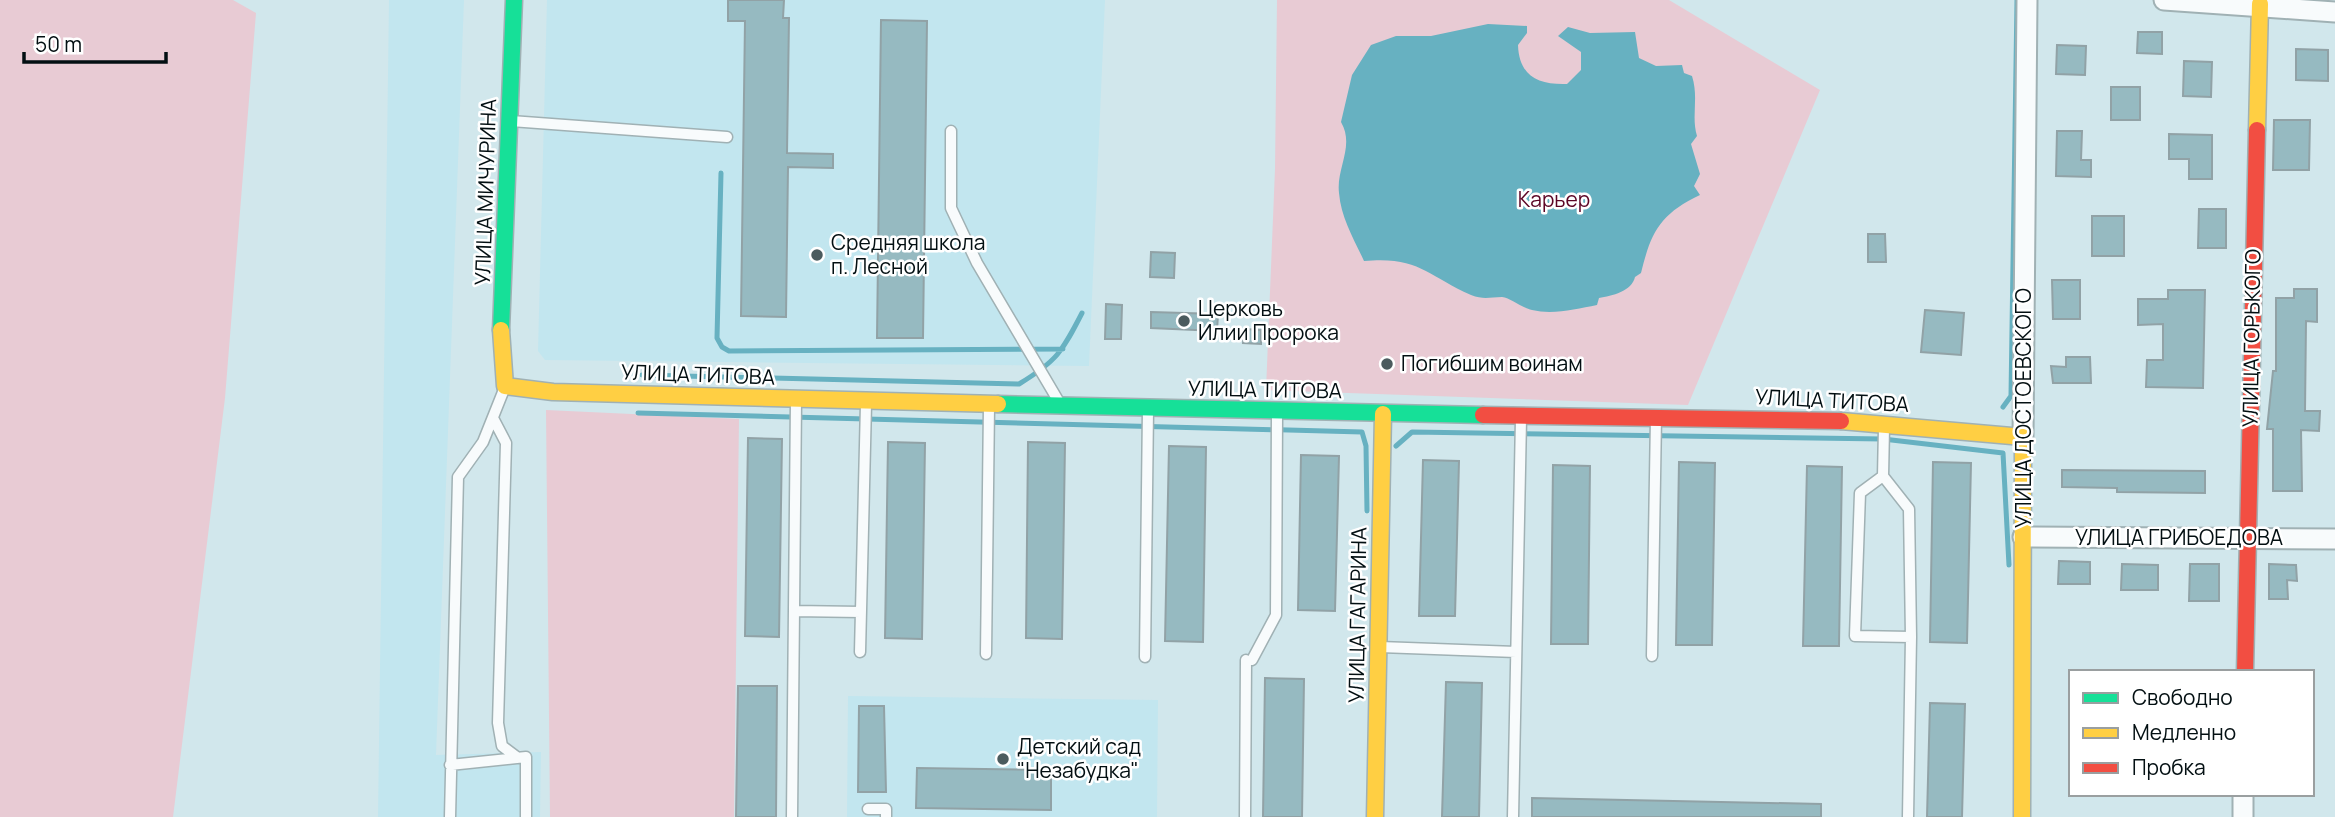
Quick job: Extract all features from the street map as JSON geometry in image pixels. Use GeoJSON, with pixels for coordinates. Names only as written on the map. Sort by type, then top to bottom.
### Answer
{"type":"FeatureCollection","features":[{"type":"Feature","properties":{"kind":"street","name":"УЛИЦА МИЧУРИНА"},"geometry":{"type":"LineString","coordinates":[[505,386],[501,338],[514,0]]}},
{"type":"Feature","properties":{"kind":"street"},"geometry":{"type":"LineString","coordinates":[[2164,0],[2260,4],[2335,12]]}},
{"type":"Feature","properties":{"kind":"street","name":"УЛИЦА ДОСТОЕВСКОГО"},"geometry":{"type":"LineString","coordinates":[[2022,817],[2023,438],[2031,2]]}},
{"type":"Feature","properties":{"kind":"street","name":"УЛИЦА ГОРЬКОГО"},"geometry":{"type":"LineString","coordinates":[[2245,670],[2260,4]]}},
{"type":"Feature","properties":{"kind":"street","name":"УЛИЦА ТИТОВА"},"geometry":{"type":"LineString","coordinates":[[505,386],[553,392],[1383,414],[1823,419],[2023,438]]}},
{"type":"Feature","properties":{"kind":"street","name":"УЛИЦА ГАГАРИНА"},"geometry":{"type":"LineString","coordinates":[[1376,817],[1383,414]]}},
{"type":"Feature","properties":{"kind":"street","name":"УЛИЦА ГРИБОЕДОВА"},"geometry":{"type":"LineString","coordinates":[[2023,537],[2335,539]]}},
{"type":"Feature","properties":{"kind":"street"},"geometry":{"type":"LineString","coordinates":[[2243,796],[2243,817]]}},
{"type":"Feature","properties":{"kind":"lane"},"geometry":{"type":"LineString","coordinates":[[510,121],[727,137]]}},
{"type":"Feature","properties":{"kind":"lane"},"geometry":{"type":"LineString","coordinates":[[951,131],[951,208],[977,263],[1061,405]]}},
{"type":"Feature","properties":{"kind":"lane"},"geometry":{"type":"LineString","coordinates":[[450,817],[458,477],[483,442],[505,386]]}},
{"type":"Feature","properties":{"kind":"lane"},"geometry":{"type":"LineString","coordinates":[[792,817],[796,399]]}},
{"type":"Feature","properties":{"kind":"lane"},"geometry":{"type":"LineString","coordinates":[[860,652],[866,401]]}},
{"type":"Feature","properties":{"kind":"lane"},"geometry":{"type":"LineString","coordinates":[[986,654],[989,404]]}},
{"type":"Feature","properties":{"kind":"lane"},"geometry":{"type":"LineString","coordinates":[[1145,657],[1148,408]]}},
{"type":"Feature","properties":{"kind":"lane"},"geometry":{"type":"LineString","coordinates":[[1245,817],[1249,660],[1276,615],[1277,411]]}},
{"type":"Feature","properties":{"kind":"lane"},"geometry":{"type":"LineString","coordinates":[[1513,817],[1521,415]]}},
{"type":"Feature","properties":{"kind":"lane"},"geometry":{"type":"LineString","coordinates":[[1652,656],[1656,416]]}},
{"type":"Feature","properties":{"kind":"lane"},"geometry":{"type":"LineString","coordinates":[[493,418],[506,443],[498,723],[502,746],[518,758]]}},
{"type":"Feature","properties":{"kind":"lane"},"geometry":{"type":"LineString","coordinates":[[1884,424],[1883,476],[1909,509],[1911,637],[1908,817]]}},
{"type":"Feature","properties":{"kind":"lane"},"geometry":{"type":"LineString","coordinates":[[1883,476],[1860,493],[1855,636],[1911,637]]}},
{"type":"Feature","properties":{"kind":"lane"},"geometry":{"type":"LineString","coordinates":[[794,611],[861,612]]}},
{"type":"Feature","properties":{"kind":"lane"},"geometry":{"type":"LineString","coordinates":[[1379,647],[1516,652]]}},
{"type":"Feature","properties":{"kind":"lane"},"geometry":{"type":"LineString","coordinates":[[450,765],[526,757],[526,817]]}},
{"type":"Feature","properties":{"kind":"lane"},"geometry":{"type":"LineString","coordinates":[[868,809],[886,809],[886,817]]}},
{"type":"Feature","properties":{"kind":"shaded area"},"geometry":{"type":"Polygon","coordinates":[[[389,0],[464,0],[436,755],[541,752],[540,817],[378,817],[389,0]]]}},
{"type":"Feature","properties":{"kind":"shaded area","name":"Средняя школа п. Лесной"},"geometry":{"type":"Polygon","coordinates":[[[547,0],[1105,0],[1089,366],[545,360],[538,351],[547,0]]]}},
{"type":"Feature","properties":{"kind":"shaded area","name":"Детский сад \"Незабудка\""},"geometry":{"type":"Polygon","coordinates":[[[848,696],[1158,700],[1157,817],[847,817],[848,696]]]}},
{"type":"Feature","properties":{"kind":"green space"},"geometry":{"type":"Polygon","coordinates":[[[0,0],[233,0],[256,13],[225,398],[173,817],[0,817],[0,0]]]}},
{"type":"Feature","properties":{"kind":"green space","name":"Карьер"},"geometry":{"type":"Polygon","coordinates":[[[1277,0],[1669,0],[1820,90],[1688,405],[1266,390],[1275,169],[1277,0]]]}},
{"type":"Feature","properties":{"kind":"green space"},"geometry":{"type":"Polygon","coordinates":[[[546,410],[739,419],[734,817],[550,817],[546,410]]]}},
{"type":"Feature","properties":{"kind":"water"},"geometry":{"type":"Polygon","coordinates":[[[1488,24],[1527,26],[1527,33],[1518,45],[1519,56],[1526,71],[1547,83],[1567,84],[1581,70],[1581,52],[1558,36],[1568,27],[1590,33],[1635,32],[1639,58],[1656,66],[1682,65],[1684,73],[1692,76],[1697,136],[1691,144],[1700,174],[1694,186],[1700,195],[1675,209],[1659,226],[1649,246],[1641,273],[1630,286],[1599,298],[1597,305],[1556,312],[1532,310],[1502,297],[1483,298],[1471,295],[1410,264],[1383,260],[1364,261],[1345,220],[1339,193],[1346,148],[1345,131],[1341,122],[1352,75],[1371,45],[1396,36],[1431,36],[1488,24]]]}},
{"type":"Feature","properties":{"kind":"building"},"geometry":{"type":"Polygon","coordinates":[[[728,0],[784,0],[783,18],[789,18],[787,153],[833,154],[833,168],[788,167],[786,317],[741,316],[745,21],[728,21],[728,0]]]}},
{"type":"Feature","properties":{"kind":"building"},"geometry":{"type":"Polygon","coordinates":[[[881,20],[927,21],[923,338],[877,338],[881,20]]]}},
{"type":"Feature","properties":{"kind":"building"},"geometry":{"type":"Polygon","coordinates":[[[2138,32],[2162,32],[2162,54],[2137,53],[2138,32]]]}},
{"type":"Feature","properties":{"kind":"building"},"geometry":{"type":"Polygon","coordinates":[[[2057,45],[2086,46],[2085,75],[2056,74],[2057,45]]]}},
{"type":"Feature","properties":{"kind":"building"},"geometry":{"type":"Polygon","coordinates":[[[2296,49],[2328,50],[2328,81],[2296,80],[2296,49]]]}},
{"type":"Feature","properties":{"kind":"building"},"geometry":{"type":"Polygon","coordinates":[[[2184,61],[2212,62],[2211,97],[2183,96],[2184,61]]]}},
{"type":"Feature","properties":{"kind":"building"},"geometry":{"type":"Polygon","coordinates":[[[2111,87],[2140,87],[2140,120],[2111,120],[2111,87]]]}},
{"type":"Feature","properties":{"kind":"building"},"geometry":{"type":"Polygon","coordinates":[[[2274,120],[2310,120],[2309,170],[2273,170],[2274,120]]]}},
{"type":"Feature","properties":{"kind":"building"},"geometry":{"type":"Polygon","coordinates":[[[2057,131],[2082,131],[2081,160],[2091,160],[2091,177],[2056,176],[2057,131]]]}},
{"type":"Feature","properties":{"kind":"building"},"geometry":{"type":"Polygon","coordinates":[[[2169,134],[2212,135],[2212,179],[2189,179],[2189,159],[2169,159],[2169,134]]]}},
{"type":"Feature","properties":{"kind":"building"},"geometry":{"type":"Polygon","coordinates":[[[2199,209],[2226,209],[2226,248],[2198,248],[2199,209]]]}},
{"type":"Feature","properties":{"kind":"building"},"geometry":{"type":"Polygon","coordinates":[[[2092,216],[2124,216],[2124,256],[2092,256],[2092,216]]]}},
{"type":"Feature","properties":{"kind":"building"},"geometry":{"type":"Polygon","coordinates":[[[1868,234],[1885,234],[1886,262],[1868,262],[1868,234]]]}},
{"type":"Feature","properties":{"kind":"building"},"geometry":{"type":"Polygon","coordinates":[[[1151,252],[1175,253],[1174,278],[1150,277],[1151,252]]]}},
{"type":"Feature","properties":{"kind":"building"},"geometry":{"type":"Polygon","coordinates":[[[2052,280],[2080,280],[2080,319],[2053,319],[2052,280]]]}},
{"type":"Feature","properties":{"kind":"building"},"geometry":{"type":"Polygon","coordinates":[[[2294,289],[2317,289],[2317,322],[2306,321],[2305,411],[2320,411],[2319,431],[2301,430],[2302,491],[2273,491],[2273,429],[2267,429],[2273,371],[2276,371],[2276,298],[2294,298],[2294,289]]]}},
{"type":"Feature","properties":{"kind":"building"},"geometry":{"type":"Polygon","coordinates":[[[2168,290],[2205,290],[2203,388],[2146,387],[2147,360],[2163,360],[2163,324],[2138,325],[2138,299],[2168,299],[2168,290]]]}},
{"type":"Feature","properties":{"kind":"building"},"geometry":{"type":"Polygon","coordinates":[[[1106,304],[1122,305],[1121,339],[1105,339],[1106,304]]]}},
{"type":"Feature","properties":{"kind":"building"},"geometry":{"type":"Polygon","coordinates":[[[1925,310],[1964,313],[1961,355],[1921,352],[1925,310]]]}},
{"type":"Feature","properties":{"kind":"building","name":"Церковь Илии Пророка"},"geometry":{"type":"Polygon","coordinates":[[[1151,312],[1218,314],[1217,331],[1151,328],[1151,312]]]}},
{"type":"Feature","properties":{"kind":"building"},"geometry":{"type":"Polygon","coordinates":[[[1244,329],[1261,330],[1261,344],[1243,343],[1244,329]]]}},
{"type":"Feature","properties":{"kind":"building"},"geometry":{"type":"Polygon","coordinates":[[[2066,357],[2090,357],[2091,383],[2053,383],[2051,366],[2066,367],[2066,357]]]}},
{"type":"Feature","properties":{"kind":"building"},"geometry":{"type":"Polygon","coordinates":[[[748,438],[782,439],[779,637],[745,636],[748,438]]]}},
{"type":"Feature","properties":{"kind":"building"},"geometry":{"type":"Polygon","coordinates":[[[888,442],[925,443],[922,639],[885,638],[888,442]]]}},
{"type":"Feature","properties":{"kind":"building"},"geometry":{"type":"Polygon","coordinates":[[[1028,442],[1065,443],[1062,639],[1026,638],[1028,442]]]}},
{"type":"Feature","properties":{"kind":"building"},"geometry":{"type":"Polygon","coordinates":[[[1169,446],[1206,447],[1203,642],[1165,641],[1169,446]]]}},
{"type":"Feature","properties":{"kind":"building"},"geometry":{"type":"Polygon","coordinates":[[[1301,455],[1339,456],[1335,611],[1298,610],[1301,455]]]}},
{"type":"Feature","properties":{"kind":"building"},"geometry":{"type":"Polygon","coordinates":[[[1423,460],[1459,461],[1455,616],[1419,616],[1423,460]]]}},
{"type":"Feature","properties":{"kind":"building"},"geometry":{"type":"Polygon","coordinates":[[[1679,462],[1715,463],[1712,645],[1676,645],[1679,462]]]}},
{"type":"Feature","properties":{"kind":"building"},"geometry":{"type":"Polygon","coordinates":[[[1933,462],[1971,463],[1967,643],[1930,642],[1933,462]]]}},
{"type":"Feature","properties":{"kind":"building"},"geometry":{"type":"Polygon","coordinates":[[[1553,465],[1590,466],[1588,644],[1551,644],[1553,465]]]}},
{"type":"Feature","properties":{"kind":"building"},"geometry":{"type":"Polygon","coordinates":[[[1807,466],[1842,467],[1839,646],[1803,646],[1807,466]]]}},
{"type":"Feature","properties":{"kind":"building"},"geometry":{"type":"Polygon","coordinates":[[[2062,470],[2205,471],[2205,493],[2117,492],[2117,488],[2062,487],[2062,470]]]}},
{"type":"Feature","properties":{"kind":"building"},"geometry":{"type":"Polygon","coordinates":[[[2059,561],[2090,562],[2090,584],[2058,584],[2059,561]]]}},
{"type":"Feature","properties":{"kind":"building"},"geometry":{"type":"Polygon","coordinates":[[[2122,564],[2158,565],[2158,590],[2121,590],[2122,564]]]}},
{"type":"Feature","properties":{"kind":"building"},"geometry":{"type":"Polygon","coordinates":[[[2190,564],[2219,564],[2219,601],[2189,601],[2190,564]]]}},
{"type":"Feature","properties":{"kind":"building"},"geometry":{"type":"Polygon","coordinates":[[[2269,564],[2296,565],[2297,581],[2287,580],[2288,599],[2269,599],[2269,564]]]}},
{"type":"Feature","properties":{"kind":"building"},"geometry":{"type":"Polygon","coordinates":[[[1265,678],[1304,679],[1302,817],[1263,817],[1265,678]]]}},
{"type":"Feature","properties":{"kind":"building"},"geometry":{"type":"Polygon","coordinates":[[[1446,682],[1482,683],[1479,817],[1442,817],[1446,682]]]}},
{"type":"Feature","properties":{"kind":"building"},"geometry":{"type":"Polygon","coordinates":[[[738,686],[777,686],[776,817],[736,817],[738,686]]]}},
{"type":"Feature","properties":{"kind":"building"},"geometry":{"type":"Polygon","coordinates":[[[1930,703],[1965,704],[1962,817],[1927,817],[1930,703]]]}},
{"type":"Feature","properties":{"kind":"building"},"geometry":{"type":"Polygon","coordinates":[[[859,706],[884,706],[886,792],[858,792],[859,706]]]}},
{"type":"Feature","properties":{"kind":"building"},"geometry":{"type":"Polygon","coordinates":[[[917,768],[1051,770],[1051,810],[916,808],[917,768]]]}},
{"type":"Feature","properties":{"kind":"building"},"geometry":{"type":"Polygon","coordinates":[[[1532,798],[1821,804],[1821,817],[1532,817],[1532,798]]]}},
{"type":"Feature","properties":{"kind":"waterway"},"geometry":{"type":"LineString","coordinates":[[2003,407],[2011,396],[2017,0]]}},
{"type":"Feature","properties":{"kind":"waterway"},"geometry":{"type":"LineString","coordinates":[[721,173],[717,338],[722,347],[729,351],[1063,349]]}},
{"type":"Feature","properties":{"kind":"waterway"},"geometry":{"type":"LineString","coordinates":[[642,375],[1019,384],[1050,362],[1069,337],[1082,313]]}},
{"type":"Feature","properties":{"kind":"waterway"},"geometry":{"type":"LineString","coordinates":[[638,413],[1362,432],[1366,446],[1367,511]]}},
{"type":"Feature","properties":{"kind":"waterway"},"geometry":{"type":"LineString","coordinates":[[1396,446],[1412,432],[1883,439],[2003,453],[2009,565]]}},
{"type":"Feature","properties":{"kind":"traffic: fast"},"geometry":{"type":"LineString","coordinates":[[501,330],[514,0]]}},
{"type":"Feature","properties":{"kind":"traffic: fast"},"geometry":{"type":"LineString","coordinates":[[998,404],[1483,415]]}},
{"type":"Feature","properties":{"kind":"traffic: slow"},"geometry":{"type":"LineString","coordinates":[[2257,130],[2260,4]]}},
{"type":"Feature","properties":{"kind":"traffic: slow"},"geometry":{"type":"LineString","coordinates":[[501,330],[505,386],[553,392],[998,404]]}},
{"type":"Feature","properties":{"kind":"traffic: slow"},"geometry":{"type":"LineString","coordinates":[[1375,817],[1383,414]]}},
{"type":"Feature","properties":{"kind":"traffic: slow"},"geometry":{"type":"LineString","coordinates":[[1841,421],[2023,437],[2022,817]]}},
{"type":"Feature","properties":{"kind":"traffic: jam"},"geometry":{"type":"LineString","coordinates":[[2245,670],[2257,130]]}},
{"type":"Feature","properties":{"kind":"traffic: jam"},"geometry":{"type":"LineString","coordinates":[[1483,415],[1841,421]]}},
{"type":"Feature","properties":{"kind":"place","name":"Средняя школа п. Лесной"},"geometry":{"type":"Point","coordinates":[817,255]}},
{"type":"Feature","properties":{"kind":"place","name":"Церковь Илии Пророка"},"geometry":{"type":"Point","coordinates":[1184,321]}},
{"type":"Feature","properties":{"kind":"place","name":"Погибшим воинам"},"geometry":{"type":"Point","coordinates":[1387,364]}},
{"type":"Feature","properties":{"kind":"place","name":"Детский сад \"Незабудка\""},"geometry":{"type":"Point","coordinates":[1003,759]}}]}
